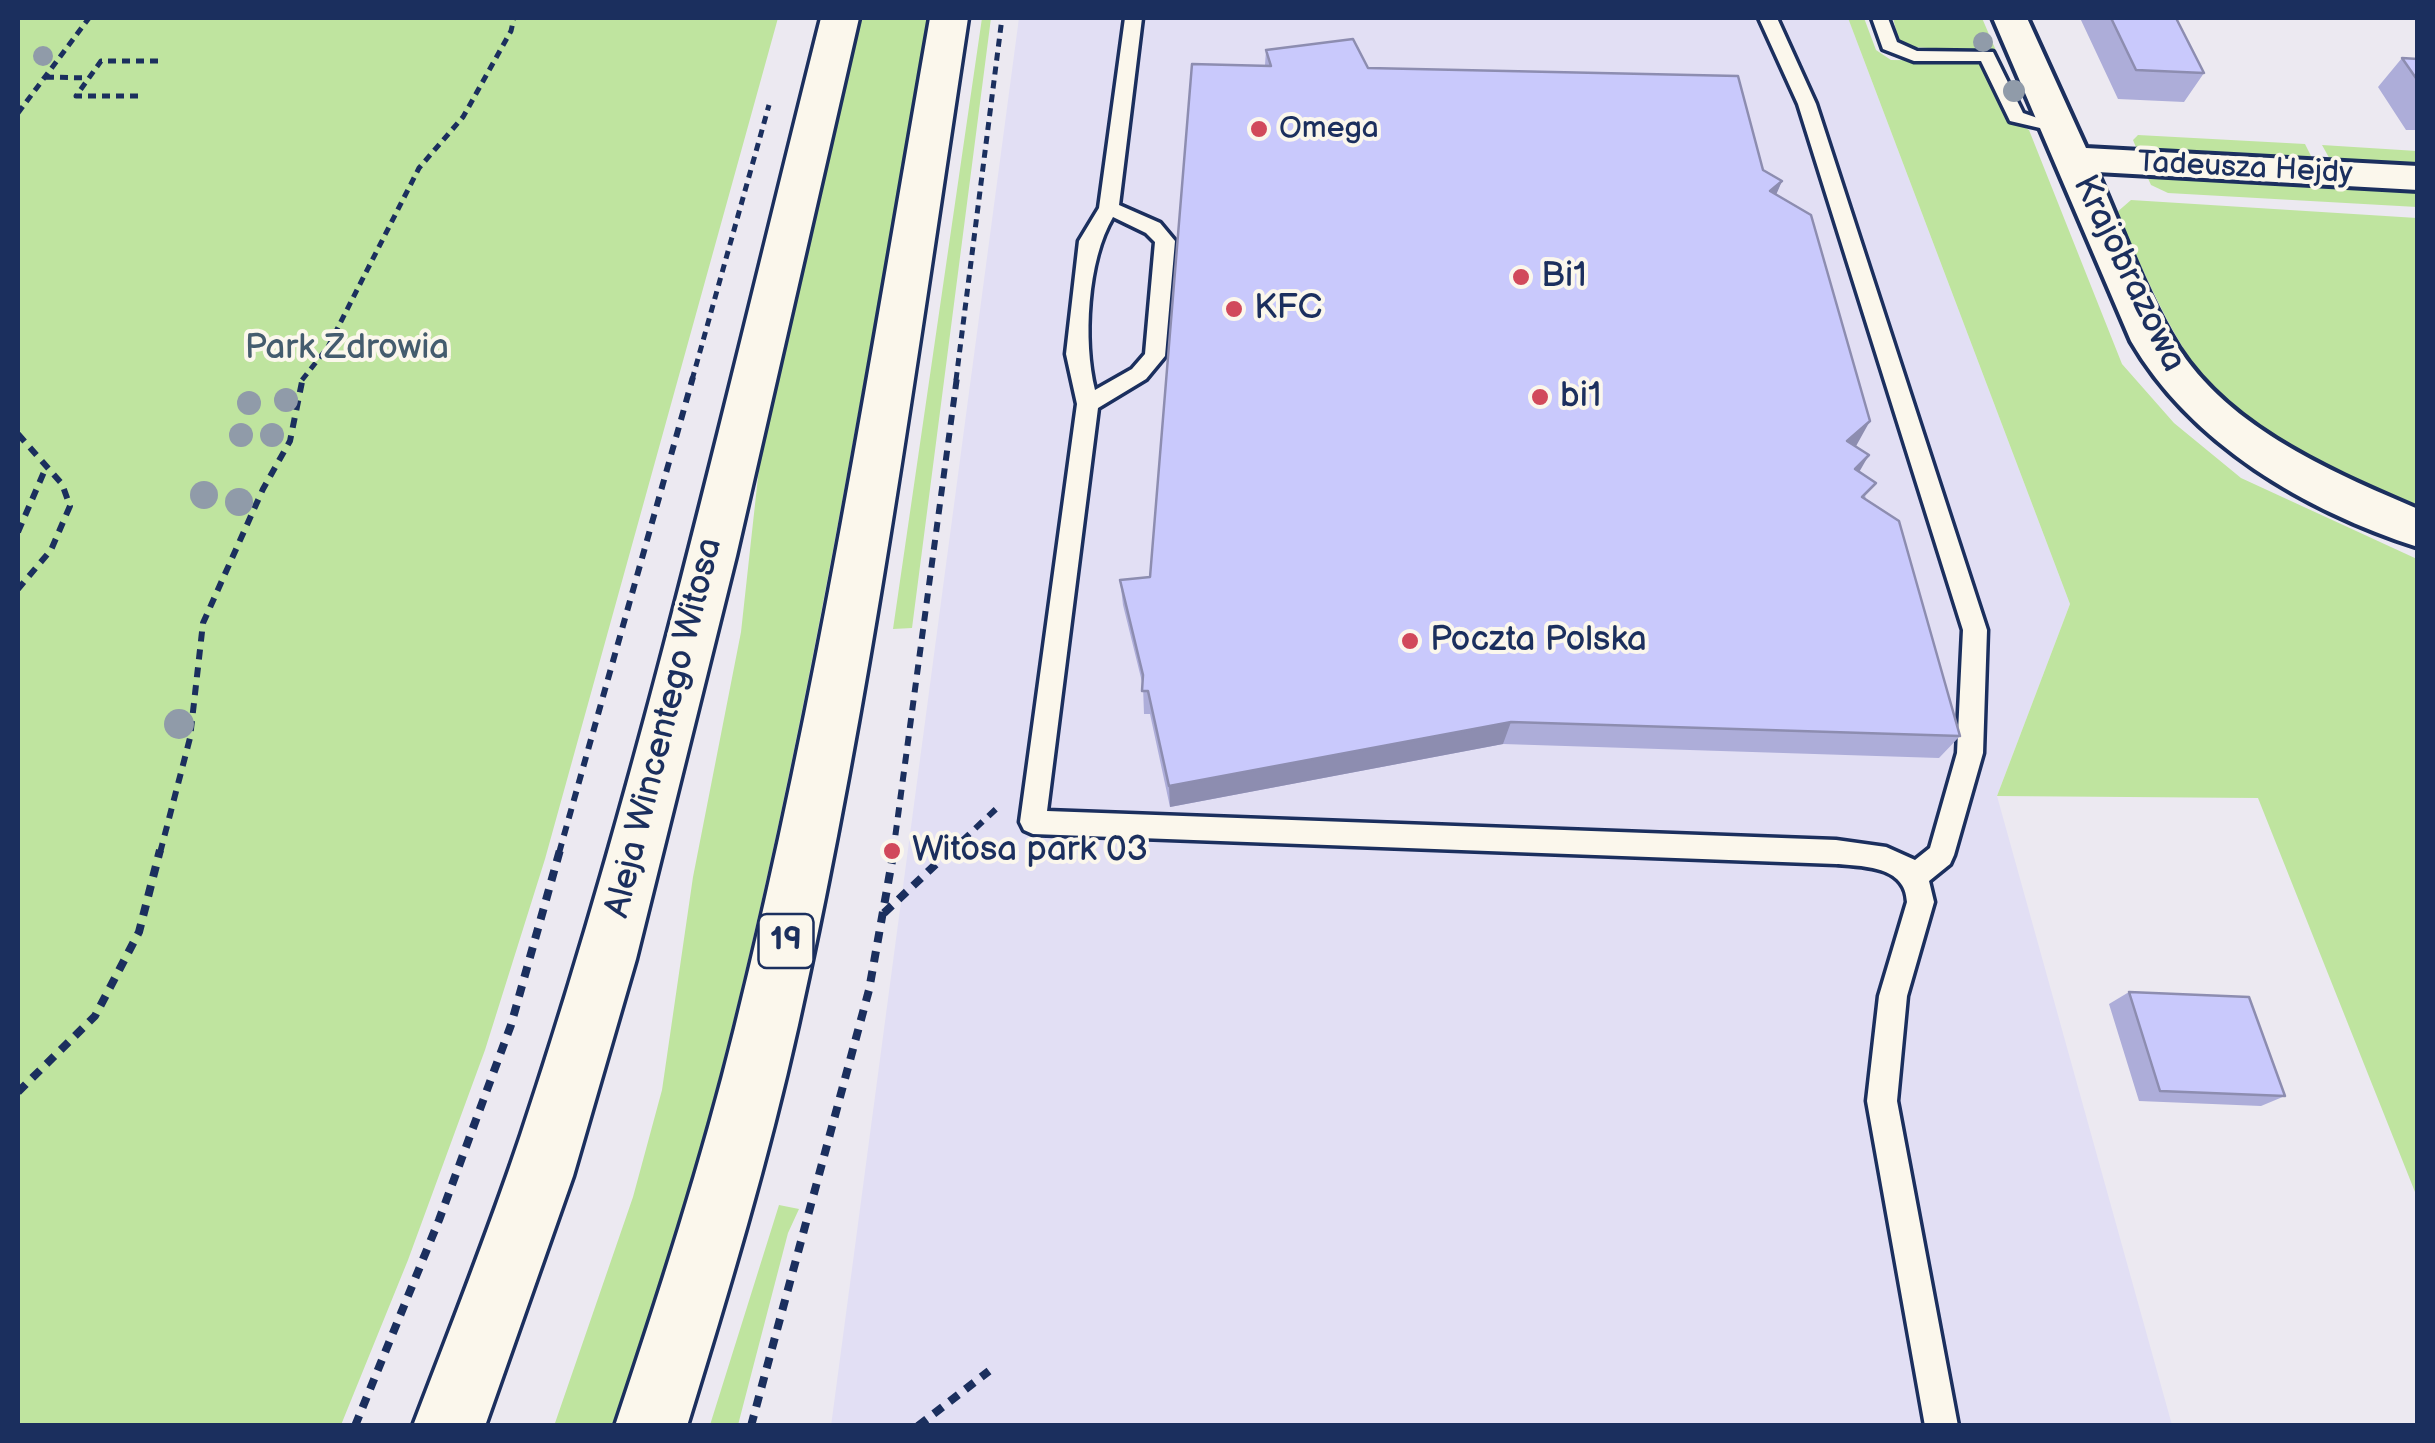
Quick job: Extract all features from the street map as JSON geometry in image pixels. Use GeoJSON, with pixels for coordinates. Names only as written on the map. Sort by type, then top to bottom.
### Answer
{"type":"FeatureCollection","features":[{"type":"Feature","properties":{"kind":"main road","name":"Aleja Wincentego Witosa"},"geometry":{"type":"LineString","coordinates":[[449,1426],[566,1094],[634,857],[840,18]]}},
{"type":"Feature","properties":{"kind":"main road","name":"19"},"geometry":{"type":"LineString","coordinates":[[651,1426],[738,1131],[780,972],[834,688],[948,18]]}},
{"type":"Feature","properties":{"kind":"street","name":"Krajobrazowa"},"geometry":{"type":"LineString","coordinates":[[2010,18],[2152,341],[2173,374],[2198,403],[2230,430],[2294,472],[2418,528]]}},
{"type":"Feature","properties":{"kind":"street","name":"Tadeusza Hejdy"},"geometry":{"type":"LineString","coordinates":[[2073,160],[2418,178]]}},
{"type":"Feature","properties":{"kind":"lane"},"geometry":{"type":"LineString","coordinates":[[1133,18],[1109,208],[1089,241],[1076,354],[1088,404],[1033,822],[1836,852],[1890,860],[1913,878],[1920,890],[1921,904],[1897,974],[1882,1050],[1882,1101],[1942,1426]]}},
{"type":"Feature","properties":{"kind":"lane"},"geometry":{"type":"LineString","coordinates":[[1768,18],[1807,104],[1975,630],[1970,752],[1941,856],[1913,878]]}},
{"type":"Feature","properties":{"kind":"lane"},"geometry":{"type":"LineString","coordinates":[[1880,18],[1889,44],[1902,53],[1987,56],[2016,118],[2040,122]]}},
{"type":"Feature","properties":{"kind":"lane"},"geometry":{"type":"LineString","coordinates":[[1088,404],[1139,374],[1155,356],[1165,241],[1153,228],[1109,208]]}},
{"type":"Feature","properties":{"kind":"path"},"geometry":{"type":"LineString","coordinates":[[18,114],[88,18]]}},
{"type":"Feature","properties":{"kind":"path"},"geometry":{"type":"LineString","coordinates":[[18,1092],[96,1016],[139,932],[190,738],[202,624],[263,489],[290,440],[303,378],[328,347],[419,168],[464,118],[512,32],[514,18]]}},
{"type":"Feature","properties":{"kind":"path"},"geometry":{"type":"LineString","coordinates":[[751,1426],[869,990],[884,913],[912,730],[1002,18]]}},
{"type":"Feature","properties":{"kind":"path"},"geometry":{"type":"LineString","coordinates":[[138,96],[76,96],[101,62],[163,61]]}},
{"type":"Feature","properties":{"kind":"path"},"geometry":{"type":"LineString","coordinates":[[45,77],[88,78]]}},
{"type":"Feature","properties":{"kind":"path"},"geometry":{"type":"LineString","coordinates":[[355,1426],[439,1220],[517,1006],[772,92]]}},
{"type":"Feature","properties":{"kind":"path"},"geometry":{"type":"LineString","coordinates":[[18,434],[62,484],[70,506],[51,550],[18,588]]}},
{"type":"Feature","properties":{"kind":"path"},"geometry":{"type":"LineString","coordinates":[[18,532],[47,465]]}},
{"type":"Feature","properties":{"kind":"path"},"geometry":{"type":"LineString","coordinates":[[884,913],[1008,797]]}},
{"type":"Feature","properties":{"kind":"path"},"geometry":{"type":"LineString","coordinates":[[918,1426],[989,1372]]}},
{"type":"Feature","properties":{"kind":"shaded area"},"geometry":{"type":"Polygon","coordinates":[[[1019,18],[1848,18],[2070,604],[1997,796],[2172,1425],[831,1426],[1019,18]]]}},
{"type":"Feature","properties":{"kind":"green space","name":"Park Zdrowia"},"geometry":{"type":"Polygon","coordinates":[[[18,18],[778,18],[545,859],[485,1050],[408,1260],[341,1425],[18,1425],[18,18]]]}},
{"type":"Feature","properties":{"kind":"green space"},"geometry":{"type":"Polygon","coordinates":[[[860,18],[930,18],[833,551],[761,903],[719,1078],[671,1252],[615,1425],[554,1426],[633,1197],[662,1090],[693,877],[741,632],[759,468],[860,18]]]}},
{"type":"Feature","properties":{"kind":"green space"},"geometry":{"type":"Polygon","coordinates":[[[982,18],[991,18],[912,628],[893,629],[982,18]]]}},
{"type":"Feature","properties":{"kind":"green space"},"geometry":{"type":"Polygon","coordinates":[[[1848,18],[1864,18],[1876,50],[1891,60],[1974,61],[1983,68],[2008,113],[2029,130],[2122,364],[2174,423],[2241,478],[2417,559],[2417,1197],[2258,798],[1997,796],[2070,604],[1848,18]]]}},
{"type":"Feature","properties":{"kind":"green space"},"geometry":{"type":"Polygon","coordinates":[[[1893,18],[1982,18],[1997,53],[1900,46],[1893,18]]]}},
{"type":"Feature","properties":{"kind":"green space"},"geometry":{"type":"Polygon","coordinates":[[[2138,135],[2305,144],[2314,162],[2138,152],[2133,140],[2138,135]]]}},
{"type":"Feature","properties":{"kind":"green space"},"geometry":{"type":"Polygon","coordinates":[[[2322,145],[2417,151],[2417,168],[2332,163],[2322,145]]]}},
{"type":"Feature","properties":{"kind":"green space"},"geometry":{"type":"Polygon","coordinates":[[[2146,174],[2417,189],[2417,207],[2168,193],[2151,185],[2146,174]]]}},
{"type":"Feature","properties":{"kind":"green space"},"geometry":{"type":"Polygon","coordinates":[[[2131,200],[2417,218],[2417,508],[2289,447],[2258,427],[2206,380],[2166,318],[2116,213],[2131,200]]]}},
{"type":"Feature","properties":{"kind":"green space"},"geometry":{"type":"Polygon","coordinates":[[[779,1205],[799,1209],[788,1233],[738,1425],[710,1425],[779,1205]]]}},
{"type":"Feature","properties":{"kind":"building"},"geometry":{"type":"Polygon","coordinates":[[[2111,18],[2176,18],[2204,73],[2136,70],[2111,18]]]}},
{"type":"Feature","properties":{"kind":"building"},"geometry":{"type":"Polygon","coordinates":[[[1353,39],[1368,68],[1738,76],[1763,170],[1782,181],[1770,191],[1811,215],[1870,421],[1847,441],[1869,455],[1855,469],[1876,483],[1862,497],[1899,521],[1960,736],[1511,722],[1169,786],[1148,691],[1142,691],[1143,675],[1120,580],[1150,577],[1192,64],[1271,66],[1266,50],[1353,39]]]}},
{"type":"Feature","properties":{"kind":"building"},"geometry":{"type":"Polygon","coordinates":[[[2402,58],[2418,59],[2418,81],[2402,58]]]}},
{"type":"Feature","properties":{"kind":"building"},"geometry":{"type":"Polygon","coordinates":[[[2129,992],[2249,997],[2285,1096],[2160,1091],[2129,992]]]}},
{"type":"Feature","properties":{"kind":"place","name":"Omega"},"geometry":{"type":"Point","coordinates":[1259,129]}},
{"type":"Feature","properties":{"kind":"place","name":"Bi1"},"geometry":{"type":"Point","coordinates":[1521,277]}},
{"type":"Feature","properties":{"kind":"place","name":"KFC"},"geometry":{"type":"Point","coordinates":[1234,309]}},
{"type":"Feature","properties":{"kind":"place","name":"bi1"},"geometry":{"type":"Point","coordinates":[1540,397]}},
{"type":"Feature","properties":{"kind":"place","name":"Poczta Polska"},"geometry":{"type":"Point","coordinates":[1410,641]}},
{"type":"Feature","properties":{"kind":"place","name":"Witosa park 03"},"geometry":{"type":"Point","coordinates":[892,851]}}]}
